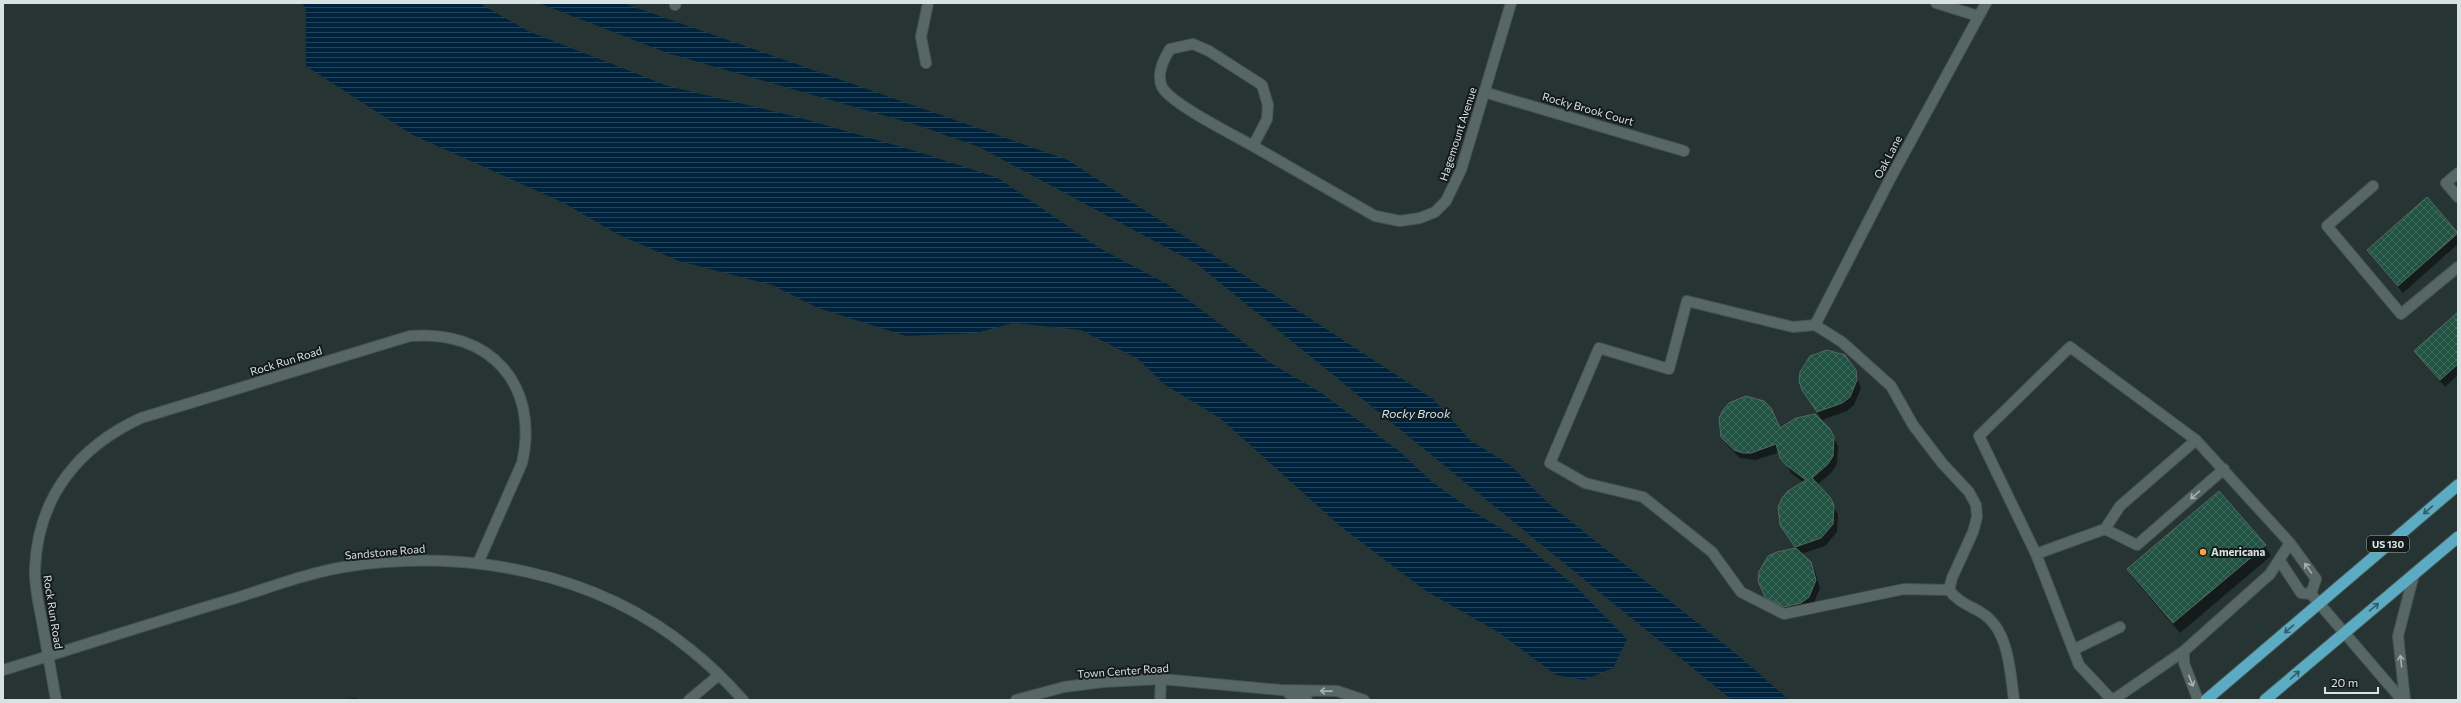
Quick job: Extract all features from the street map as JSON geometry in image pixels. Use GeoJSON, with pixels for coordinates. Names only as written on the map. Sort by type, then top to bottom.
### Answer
{"type":"FeatureCollection","features":[{"type":"Feature","properties":{"kind":"highway","name":"US 130"},"geometry":{"type":"LineString","coordinates":[[2206,700],[2315,599],[2458,484]]}},
{"type":"Feature","properties":{"kind":"highway"},"geometry":{"type":"LineString","coordinates":[[2266,700],[2344,632],[2458,537]]}},
{"type":"Feature","properties":{"kind":"street"},"geometry":{"type":"LineString","coordinates":[[926,63],[921,37],[928,3]]}},
{"type":"Feature","properties":{"kind":"street","name":"Hagemount Avenue"},"geometry":{"type":"LineString","coordinates":[[1253,146],[1267,119],[1268,105],[1262,85],[1209,51],[1193,44],[1170,49],[1161,67],[1159,77],[1162,87],[1168,95],[1253,146],[1375,216],[1400,222],[1420,218],[1435,212],[1446,201],[1453,188],[1511,3]]}},
{"type":"Feature","properties":{"kind":"street"},"geometry":{"type":"LineString","coordinates":[[1936,3],[1978,16]]}},
{"type":"Feature","properties":{"kind":"street","name":"Oak Lane"},"geometry":{"type":"LineString","coordinates":[[1815,325],[1889,180],[1986,3]]}},
{"type":"Feature","properties":{"kind":"street","name":"Rocky Brook Court"},"geometry":{"type":"LineString","coordinates":[[1484,92],[1684,151]]}},
{"type":"Feature","properties":{"kind":"street"},"geometry":{"type":"LineString","coordinates":[[2458,173],[2446,183],[2458,197]]}},
{"type":"Feature","properties":{"kind":"street"},"geometry":{"type":"LineString","coordinates":[[2373,186],[2327,226],[2401,314],[2458,267]]}},
{"type":"Feature","properties":{"kind":"street"},"geometry":{"type":"LineString","coordinates":[[1687,301],[1793,327],[1815,325],[1842,342],[1870,365],[1891,386],[1913,425],[1942,463],[1969,492],[1976,505],[1976,517],[1973,532],[1952,578],[1949,590],[1904,590],[1784,614],[1741,592],[1712,552],[1643,497],[1585,483],[1550,463],[1599,348],[1669,369],[1687,301]]}},
{"type":"Feature","properties":{"kind":"street","name":"Rock Run Road"},"geometry":{"type":"LineString","coordinates":[[56,700],[34,569],[38,540],[46,513],[58,487],[76,464],[96,444],[120,428],[141,418],[410,336],[431,334],[453,337],[473,345],[491,356],[507,373],[523,405],[526,423],[526,445],[522,463],[478,563]]}},
{"type":"Feature","properties":{"kind":"street"},"geometry":{"type":"LineString","coordinates":[[2290,543],[2270,574],[2184,651],[2113,700],[2079,665],[2036,554],[1979,436],[2070,347],[2196,440],[2290,543],[2316,579],[2315,599]]}},
{"type":"Feature","properties":{"kind":"street"},"geometry":{"type":"LineString","coordinates":[[2036,554],[2105,529],[2120,506],[2196,440]]}},
{"type":"Feature","properties":{"kind":"street"},"geometry":{"type":"LineString","coordinates":[[2105,529],[2137,545],[2224,469]]}},
{"type":"Feature","properties":{"kind":"street"},"geometry":{"type":"LineString","coordinates":[[2280,560],[2301,592],[2315,599],[2404,700]]}},
{"type":"Feature","properties":{"kind":"street","name":"Sandstone Road"},"geometry":{"type":"LineString","coordinates":[[3,670],[342,567],[404,561],[478,563],[543,576],[606,598],[662,628],[719,674],[743,700]]}},
{"type":"Feature","properties":{"kind":"street"},"geometry":{"type":"LineString","coordinates":[[2404,700],[2398,636],[2414,574]]}},
{"type":"Feature","properties":{"kind":"street"},"geometry":{"type":"LineString","coordinates":[[1949,590],[1956,599],[1982,613],[1996,626],[2008,659],[2014,700]]}},
{"type":"Feature","properties":{"kind":"street"},"geometry":{"type":"LineString","coordinates":[[2073,650],[2120,627]]}},
{"type":"Feature","properties":{"kind":"street"},"geometry":{"type":"LineString","coordinates":[[2184,651],[2184,663],[2198,700]]}},
{"type":"Feature","properties":{"kind":"street"},"geometry":{"type":"LineString","coordinates":[[689,700],[719,674]]}},
{"type":"Feature","properties":{"kind":"street"},"geometry":{"type":"LineString","coordinates":[[1160,700],[1161,679]]}},
{"type":"Feature","properties":{"kind":"street","name":"Town Center Road"},"geometry":{"type":"LineString","coordinates":[[1016,700],[1064,687],[1103,682],[1161,679],[1281,690],[1337,691],[1364,700]]}},
{"type":"Feature","properties":{"kind":"street","name":"Town Center Road"},"geometry":{"type":"LineString","coordinates":[[1281,690],[1307,700]]}},
{"type":"Feature","properties":{"kind":"water"},"geometry":{"type":"Polygon","coordinates":[[[302,3],[479,3],[528,31],[668,86],[801,118],[922,153],[998,178],[1101,249],[1169,285],[1272,364],[1320,392],[1399,451],[1431,481],[1468,508],[1519,540],[1574,585],[1627,639],[1613,668],[1584,680],[1556,675],[1498,632],[1426,591],[1340,526],[1220,418],[1165,385],[1138,359],[1081,330],[1013,323],[976,333],[906,336],[818,308],[772,285],[679,261],[617,234],[564,203],[411,134],[306,66],[306,9],[302,3]]]}},
{"type":"Feature","properties":{"kind":"water","name":"Rocky Brook"},"geometry":{"type":"Polygon","coordinates":[[[539,3],[623,3],[1068,160],[1433,399],[1471,441],[1510,465],[1548,503],[1740,657],[1789,700],[1732,700],[1197,264],[979,147],[917,125],[667,53],[539,3]]]}},
{"type":"Feature","properties":{"kind":"building"},"geometry":{"type":"Polygon","coordinates":[[[2427,197],[2458,233],[2398,286],[2367,250],[2427,197]]]}},
{"type":"Feature","properties":{"kind":"building"},"geometry":{"type":"Polygon","coordinates":[[[2458,312],[2458,364],[2440,380],[2414,351],[2458,312]]]}},
{"type":"Feature","properties":{"kind":"building"},"geometry":{"type":"Polygon","coordinates":[[[1827,350],[1845,355],[1856,370],[1857,380],[1850,397],[1842,403],[1817,412],[1802,390],[1799,381],[1800,372],[1810,356],[1827,350]]]}},
{"type":"Feature","properties":{"kind":"building"},"geometry":{"type":"Polygon","coordinates":[[[1746,396],[1764,401],[1771,408],[1780,428],[1796,418],[1815,414],[1830,429],[1834,437],[1833,456],[1828,464],[1812,478],[1830,497],[1834,505],[1833,524],[1821,538],[1795,547],[1780,525],[1778,507],[1782,498],[1788,491],[1806,480],[1786,465],[1780,458],[1776,444],[1751,453],[1743,453],[1734,450],[1721,437],[1719,418],[1723,410],[1729,403],[1746,396]]]}},
{"type":"Feature","properties":{"kind":"building"},"geometry":{"type":"Polygon","coordinates":[[[2219,491],[2266,545],[2173,623],[2127,569],[2219,491]]]}},
{"type":"Feature","properties":{"kind":"building"},"geometry":{"type":"Polygon","coordinates":[[[1796,548],[1811,562],[1816,580],[1809,597],[1801,603],[1784,607],[1765,597],[1758,581],[1759,572],[1768,556],[1777,552],[1796,548]]]}},
{"type":"Feature","properties":{"kind":"place","name":"Americana"},"geometry":{"type":"Point","coordinates":[2203,552]}}]}
